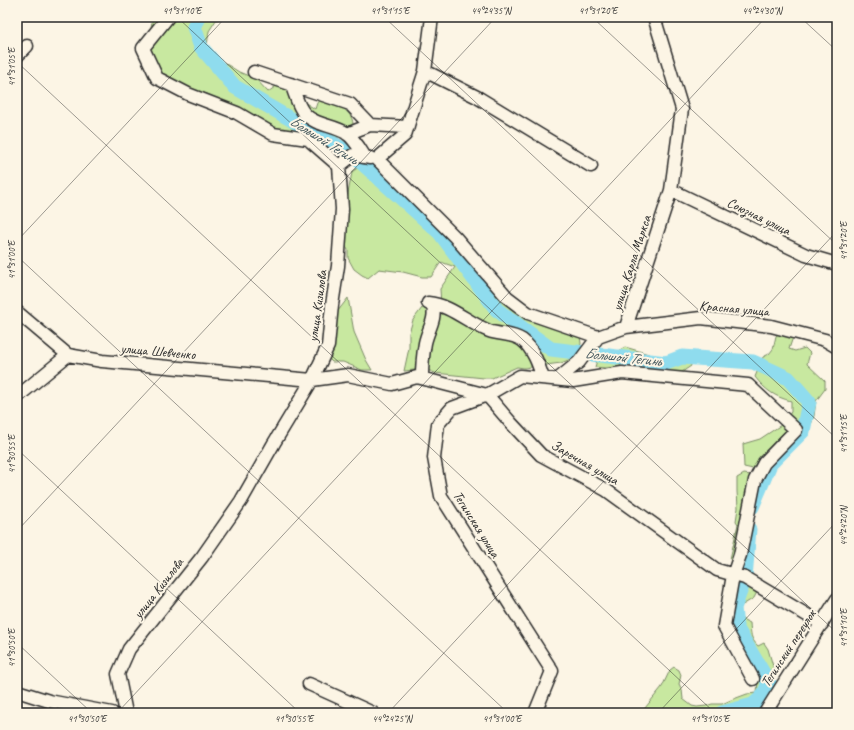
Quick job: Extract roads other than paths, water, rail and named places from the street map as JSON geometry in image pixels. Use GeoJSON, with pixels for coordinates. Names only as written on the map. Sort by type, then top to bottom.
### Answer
{"type":"FeatureCollection","features":[{"type":"Feature","properties":{"kind":"street"},"geometry":{"type":"LineString","coordinates":[[168,17],[143,48],[157,78],[188,94],[237,113],[273,134],[308,139],[339,166],[353,155],[371,158],[405,135],[425,71],[432,17]]}},
{"type":"Feature","properties":{"kind":"street","name":"улица Карла Маркса"},"geometry":{"type":"LineString","coordinates":[[594,341],[626,327],[671,190],[682,109],[654,17]]}},
{"type":"Feature","properties":{"kind":"street"},"geometry":{"type":"LineString","coordinates":[[17,56],[27,46]]}},
{"type":"Feature","properties":{"kind":"street"},"geometry":{"type":"LineString","coordinates":[[425,71],[477,96],[591,166]]}},
{"type":"Feature","properties":{"kind":"street"},"geometry":{"type":"LineString","coordinates":[[254,72],[350,104],[370,125]]}},
{"type":"Feature","properties":{"kind":"street"},"geometry":{"type":"LineString","coordinates":[[291,84],[303,112],[311,120],[341,131],[355,141],[371,158],[455,236],[507,296],[522,309],[528,313],[594,341],[579,362],[558,379]]}},
{"type":"Feature","properties":{"kind":"street"},"geometry":{"type":"LineString","coordinates":[[347,134],[370,125],[408,127]]}},
{"type":"Feature","properties":{"kind":"street","name":"улица Кизилова"},"geometry":{"type":"LineString","coordinates":[[126,713],[118,674],[129,649],[202,556],[241,502],[312,380],[328,346],[332,304],[338,266],[342,209],[339,166]]}},
{"type":"Feature","properties":{"kind":"street","name":"Союзная улица"},"geometry":{"type":"LineString","coordinates":[[671,190],[806,255],[837,264]]}},
{"type":"Feature","properties":{"kind":"street"},"geometry":{"type":"LineString","coordinates":[[422,378],[422,363],[425,342],[434,314],[433,306],[428,303],[436,304],[453,311],[491,332],[510,335],[522,340],[534,356],[543,378]]}},
{"type":"Feature","properties":{"kind":"street"},"geometry":{"type":"LineString","coordinates":[[17,312],[68,355],[17,397]]}},
{"type":"Feature","properties":{"kind":"street","name":"Красная улица"},"geometry":{"type":"LineString","coordinates":[[626,327],[701,318],[771,326],[825,340],[837,347]]}},
{"type":"Feature","properties":{"kind":"street","name":"улица Шевченко"},"geometry":{"type":"LineString","coordinates":[[68,355],[102,361],[312,380]]}},
{"type":"Feature","properties":{"kind":"street"},"geometry":{"type":"LineString","coordinates":[[312,380],[348,376],[392,384],[417,377],[487,395],[520,376],[573,381],[622,373],[748,385],[796,430],[764,463],[754,480],[740,555],[733,574],[724,626],[753,679]]}},
{"type":"Feature","properties":{"kind":"street","name":"Заречная улица"},"geometry":{"type":"LineString","coordinates":[[487,395],[541,455],[606,490],[717,570],[745,578],[822,624]]}},
{"type":"Feature","properties":{"kind":"street","name":"Тегинская улица"},"geometry":{"type":"LineString","coordinates":[[487,395],[452,408],[438,424],[434,458],[441,496],[552,671],[535,713]]}},
{"type":"Feature","properties":{"kind":"street","name":"Тегинский переулок"},"geometry":{"type":"LineString","coordinates":[[764,713],[837,599]]}},
{"type":"Feature","properties":{"kind":"street"},"geometry":{"type":"LineString","coordinates":[[309,684],[373,713]]}},
{"type":"Feature","properties":{"kind":"street"},"geometry":{"type":"LineString","coordinates":[[17,691],[49,701],[112,713]]}},
{"type":"Feature","properties":{"kind":"waterway","name":"Большой Тегинь"},"geometry":{"type":"LineString","coordinates":[[198,17],[194,27],[201,47],[235,87],[353,155],[440,233],[497,310],[551,349],[666,363],[682,357],[753,362],[788,378],[809,402],[803,431],[770,464],[752,507]]}},
{"type":"Feature","properties":{"kind":"waterway","name":"Большой Тегинь"},"geometry":{"type":"LineString","coordinates":[[722,713],[753,705],[763,696],[769,683],[736,627],[734,608],[745,578],[749,529]]}}]}
